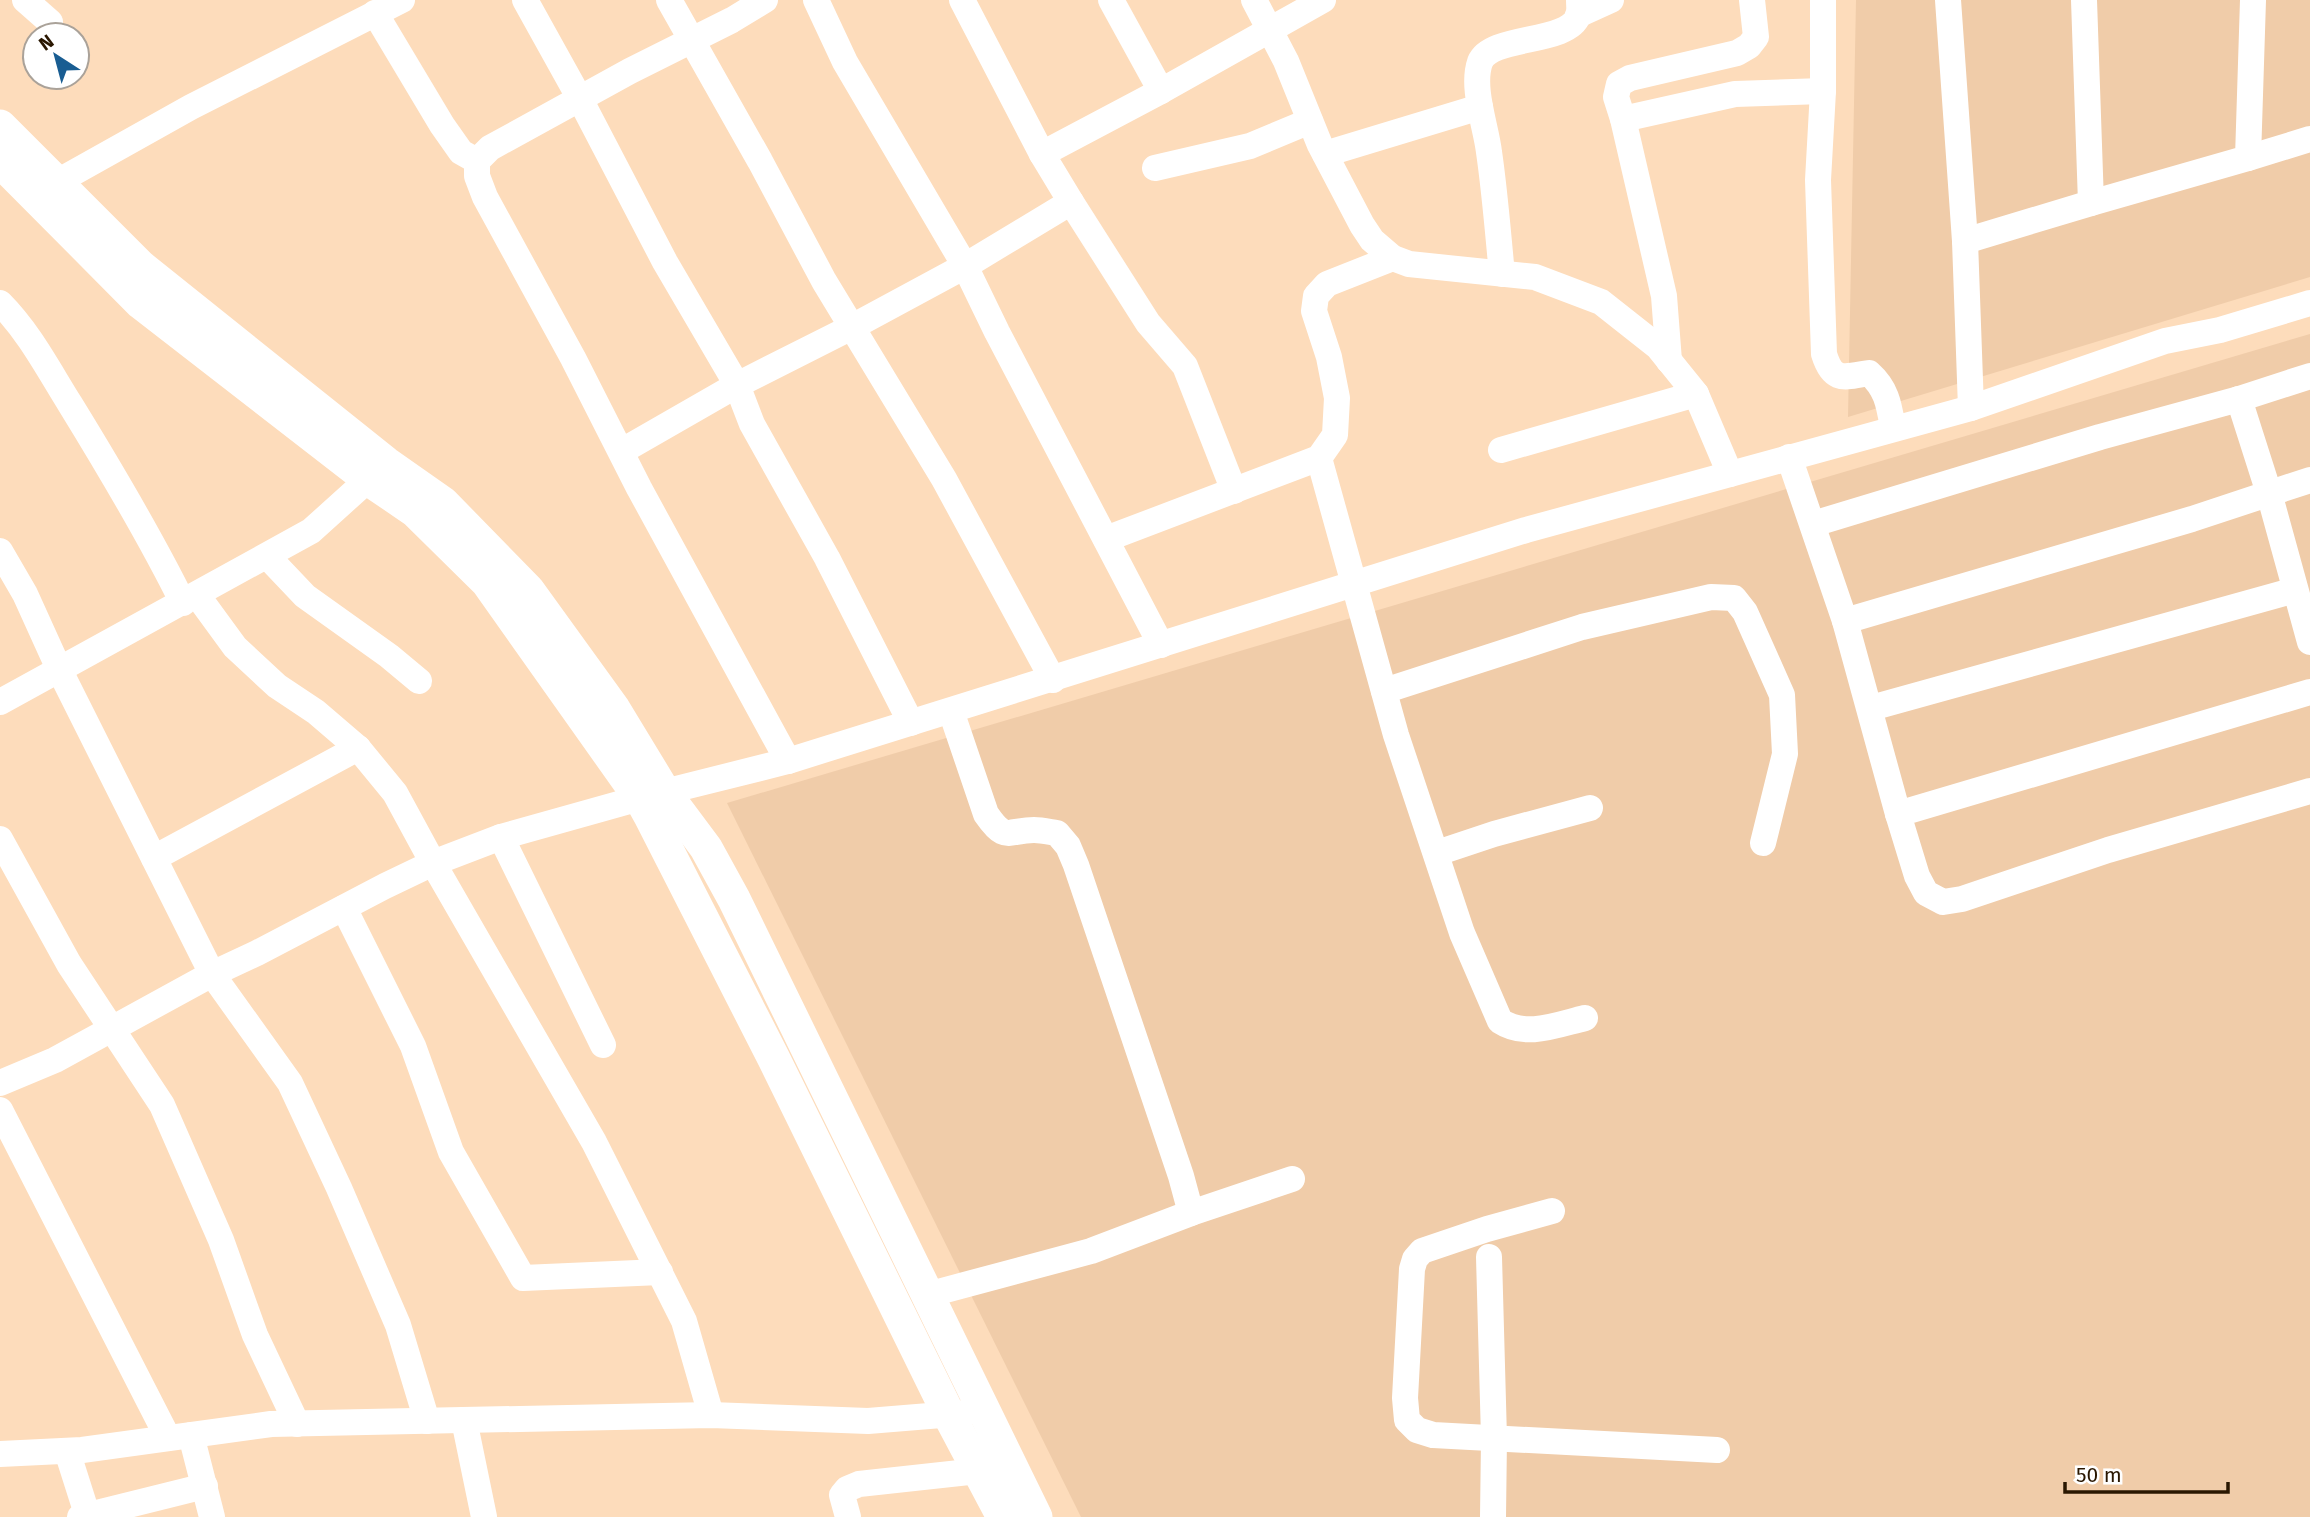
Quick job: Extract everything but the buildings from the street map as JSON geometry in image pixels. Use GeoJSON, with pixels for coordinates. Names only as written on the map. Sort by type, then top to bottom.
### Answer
{"type":"FeatureCollection","features":[{"type":"Feature","properties":{"kind":"main road"},"geometry":{"type":"LineString","coordinates":[[4,147],[58,182],[140,266],[377,471]]}},
{"type":"Feature","properties":{"kind":"main road"},"geometry":{"type":"LineString","coordinates":[[4,147],[141,303],[377,471],[443,503],[528,590],[614,709],[761,1033],[949,1415],[1003,1517]]}},
{"type":"Feature","properties":{"kind":"main road"},"geometry":{"type":"LineString","coordinates":[[652,795],[706,848],[734,899],[1035,1517]]}},
{"type":"Feature","properties":{"kind":"street"},"geometry":{"type":"LineString","coordinates":[[26,0],[49,21]]}},
{"type":"Feature","properties":{"kind":"street"},"geometry":{"type":"LineString","coordinates":[[58,182],[191,107],[402,0]]}},
{"type":"Feature","properties":{"kind":"street"},"geometry":{"type":"LineString","coordinates":[[525,0],[665,262],[737,385],[752,424],[827,558],[911,723]]}},
{"type":"Feature","properties":{"kind":"street"},"geometry":{"type":"LineString","coordinates":[[669,0],[824,281],[944,479],[1053,680]]}},
{"type":"Feature","properties":{"kind":"street"},"geometry":{"type":"LineString","coordinates":[[765,0],[732,20],[512,134],[490,148],[477,161],[477,176],[485,197],[622,451],[639,488],[788,761]]}},
{"type":"Feature","properties":{"kind":"street"},"geometry":{"type":"LineString","coordinates":[[816,0],[845,62],[965,266],[1161,645]]}},
{"type":"Feature","properties":{"kind":"street"},"geometry":{"type":"LineString","coordinates":[[962,0],[1042,154],[1071,202],[1149,323],[1185,366],[1234,491]]}},
{"type":"Feature","properties":{"kind":"street"},"geometry":{"type":"LineString","coordinates":[[1111,0],[1161,91]]}},
{"type":"Feature","properties":{"kind":"street"},"geometry":{"type":"LineString","coordinates":[[1254,0],[1286,61],[1325,154],[1372,240],[1393,258],[1409,264],[1535,277],[1601,302],[1658,347],[1696,394],[1730,474]]}},
{"type":"Feature","properties":{"kind":"street"},"geometry":{"type":"LineString","coordinates":[[1042,154],[1323,0]]}},
{"type":"Feature","properties":{"kind":"street"},"geometry":{"type":"LineString","coordinates":[[1502,274],[1489,150],[1480,107],[1480,62],[1486,54],[1511,44],[1571,26],[1578,8],[1611,0]]}},
{"type":"Feature","properties":{"kind":"street"},"geometry":{"type":"LineString","coordinates":[[1669,360],[1664,296],[1616,97],[1619,84],[1630,78],[1737,53],[1749,46],[1756,37],[1752,0]]}},
{"type":"Feature","properties":{"kind":"street"},"geometry":{"type":"LineString","coordinates":[[1823,0],[1823,90],[1818,180],[1824,354],[1833,374],[1840,377],[1869,373],[1881,383],[1887,397],[1893,428]]}},
{"type":"Feature","properties":{"kind":"street"},"geometry":{"type":"LineString","coordinates":[[1948,0],[1965,241],[1971,408]]}},
{"type":"Feature","properties":{"kind":"street"},"geometry":{"type":"LineString","coordinates":[[2084,0],[2091,203]]}},
{"type":"Feature","properties":{"kind":"street"},"geometry":{"type":"LineString","coordinates":[[2248,158],[2253,0]]}},
{"type":"Feature","properties":{"kind":"street"},"geometry":{"type":"LineString","coordinates":[[375,13],[442,125],[461,152],[477,161]]}},
{"type":"Feature","properties":{"kind":"street"},"geometry":{"type":"LineString","coordinates":[[1623,119],[1735,94],[1823,90]]}},
{"type":"Feature","properties":{"kind":"street"},"geometry":{"type":"LineString","coordinates":[[1325,154],[1480,107]]}},
{"type":"Feature","properties":{"kind":"street"},"geometry":{"type":"LineString","coordinates":[[1155,168],[1250,146],[1310,121]]}},
{"type":"Feature","properties":{"kind":"street"},"geometry":{"type":"LineString","coordinates":[[1965,241],[2310,139]]}},
{"type":"Feature","properties":{"kind":"street"},"geometry":{"type":"LineString","coordinates":[[622,451],[737,385],[965,266],[1071,202]]}},
{"type":"Feature","properties":{"kind":"street"},"geometry":{"type":"LineString","coordinates":[[1106,539],[1320,458],[1335,435],[1337,398],[1329,357],[1314,311],[1316,296],[1327,284],[1393,258]]}},
{"type":"Feature","properties":{"kind":"street"},"geometry":{"type":"LineString","coordinates":[[0,303],[19,323],[155,547],[190,599],[276,686],[316,712],[358,748],[396,793],[433,863],[594,1142],[660,1272],[684,1321],[711,1415]]}},
{"type":"Feature","properties":{"kind":"street"},"geometry":{"type":"LineString","coordinates":[[0,1083],[55,1060],[212,974],[433,863],[500,837],[788,761],[1526,530],[1971,408],[2165,341],[2220,330],[2310,303]]}},
{"type":"Feature","properties":{"kind":"street"},"geometry":{"type":"LineString","coordinates":[[1813,524],[2310,376]]}},
{"type":"Feature","properties":{"kind":"street"},"geometry":{"type":"LineString","coordinates":[[1501,450],[1696,394]]}},
{"type":"Feature","properties":{"kind":"street"},"geometry":{"type":"LineString","coordinates":[[2239,399],[2269,492],[2310,642]]}},
{"type":"Feature","properties":{"kind":"street"},"geometry":{"type":"LineString","coordinates":[[1789,457],[1845,621],[1898,814],[1917,876],[1926,893],[1942,902],[1962,900],[2108,850],[2310,790]]}},
{"type":"Feature","properties":{"kind":"street"},"geometry":{"type":"LineString","coordinates":[[1320,458],[1396,735],[1462,933],[1500,1021],[1511,1028],[1529,1031],[1585,1018]]}},
{"type":"Feature","properties":{"kind":"street"},"geometry":{"type":"LineString","coordinates":[[0,702],[312,531],[377,471]]}},
{"type":"Feature","properties":{"kind":"street"},"geometry":{"type":"LineString","coordinates":[[1845,621],[2192,519],[2310,480]]}},
{"type":"Feature","properties":{"kind":"street"},"geometry":{"type":"LineString","coordinates":[[0,551],[24,594],[212,974],[290,1083],[398,1325],[426,1421]]}},
{"type":"Feature","properties":{"kind":"street"},"geometry":{"type":"LineString","coordinates":[[267,556],[304,596],[389,656],[419,681]]}},
{"type":"Feature","properties":{"kind":"street"},"geometry":{"type":"LineString","coordinates":[[1871,708],[2295,590]]}},
{"type":"Feature","properties":{"kind":"street"},"geometry":{"type":"LineString","coordinates":[[1384,691],[1582,627],[1711,597],[1734,598],[1745,612],[1782,695],[1785,754],[1763,842]]}},
{"type":"Feature","properties":{"kind":"street"},"geometry":{"type":"LineString","coordinates":[[1898,814],[2310,692]]}},
{"type":"Feature","properties":{"kind":"street"},"geometry":{"type":"LineString","coordinates":[[951,711],[986,814],[995,828],[1007,834],[1035,830],[1057,833],[1072,855],[1191,1213]]}},
{"type":"Feature","properties":{"kind":"street"},"geometry":{"type":"LineString","coordinates":[[154,858],[358,748]]}},
{"type":"Feature","properties":{"kind":"street"},"geometry":{"type":"LineString","coordinates":[[1437,853],[1494,834],[1590,808]]}},
{"type":"Feature","properties":{"kind":"street"},"geometry":{"type":"LineString","coordinates":[[500,837],[603,1045]]}},
{"type":"Feature","properties":{"kind":"street"},"geometry":{"type":"LineString","coordinates":[[0,839],[69,964],[162,1105],[221,1240],[256,1335],[297,1424]]}},
{"type":"Feature","properties":{"kind":"street"},"geometry":{"type":"LineString","coordinates":[[344,908],[413,1046],[451,1152],[523,1278],[660,1272]]}},
{"type":"Feature","properties":{"kind":"street"},"geometry":{"type":"LineString","coordinates":[[0,1110],[180,1437],[205,1486],[212,1517]]}},
{"type":"Feature","properties":{"kind":"street"},"geometry":{"type":"LineString","coordinates":[[927,1296],[1091,1251],[1292,1179]]}},
{"type":"Feature","properties":{"kind":"street"},"geometry":{"type":"LineString","coordinates":[[1552,1211],[1422,1251],[1415,1259],[1412,1269],[1405,1398],[1407,1420],[1417,1430],[1433,1434],[1717,1450]]}},
{"type":"Feature","properties":{"kind":"street"},"geometry":{"type":"LineString","coordinates":[[1489,1256],[1494,1438],[1493,1517]]}},
{"type":"Feature","properties":{"kind":"street"},"geometry":{"type":"LineString","coordinates":[[1,1452],[67,1451],[271,1424],[711,1415],[868,1421],[982,1411]]}},
{"type":"Feature","properties":{"kind":"street"},"geometry":{"type":"LineString","coordinates":[[464,1420],[484,1517]]}},
{"type":"Feature","properties":{"kind":"street"},"geometry":{"type":"LineString","coordinates":[[67,1451],[85,1517],[205,1486]]}},
{"type":"Feature","properties":{"kind":"street"},"geometry":{"type":"LineString","coordinates":[[848,1517],[842,1495],[859,1484],[978,1471]]}},
{"type":"Feature","properties":{"kind":"shaded area"},"geometry":{"type":"Polygon","coordinates":[[[1856,0],[2310,0],[2310,277],[1848,417],[1856,0]]]}},
{"type":"Feature","properties":{"kind":"shaded area"},"geometry":{"type":"Polygon","coordinates":[[[2310,334],[2310,1517],[1081,1517],[727,803],[2310,334]]]}}]}
